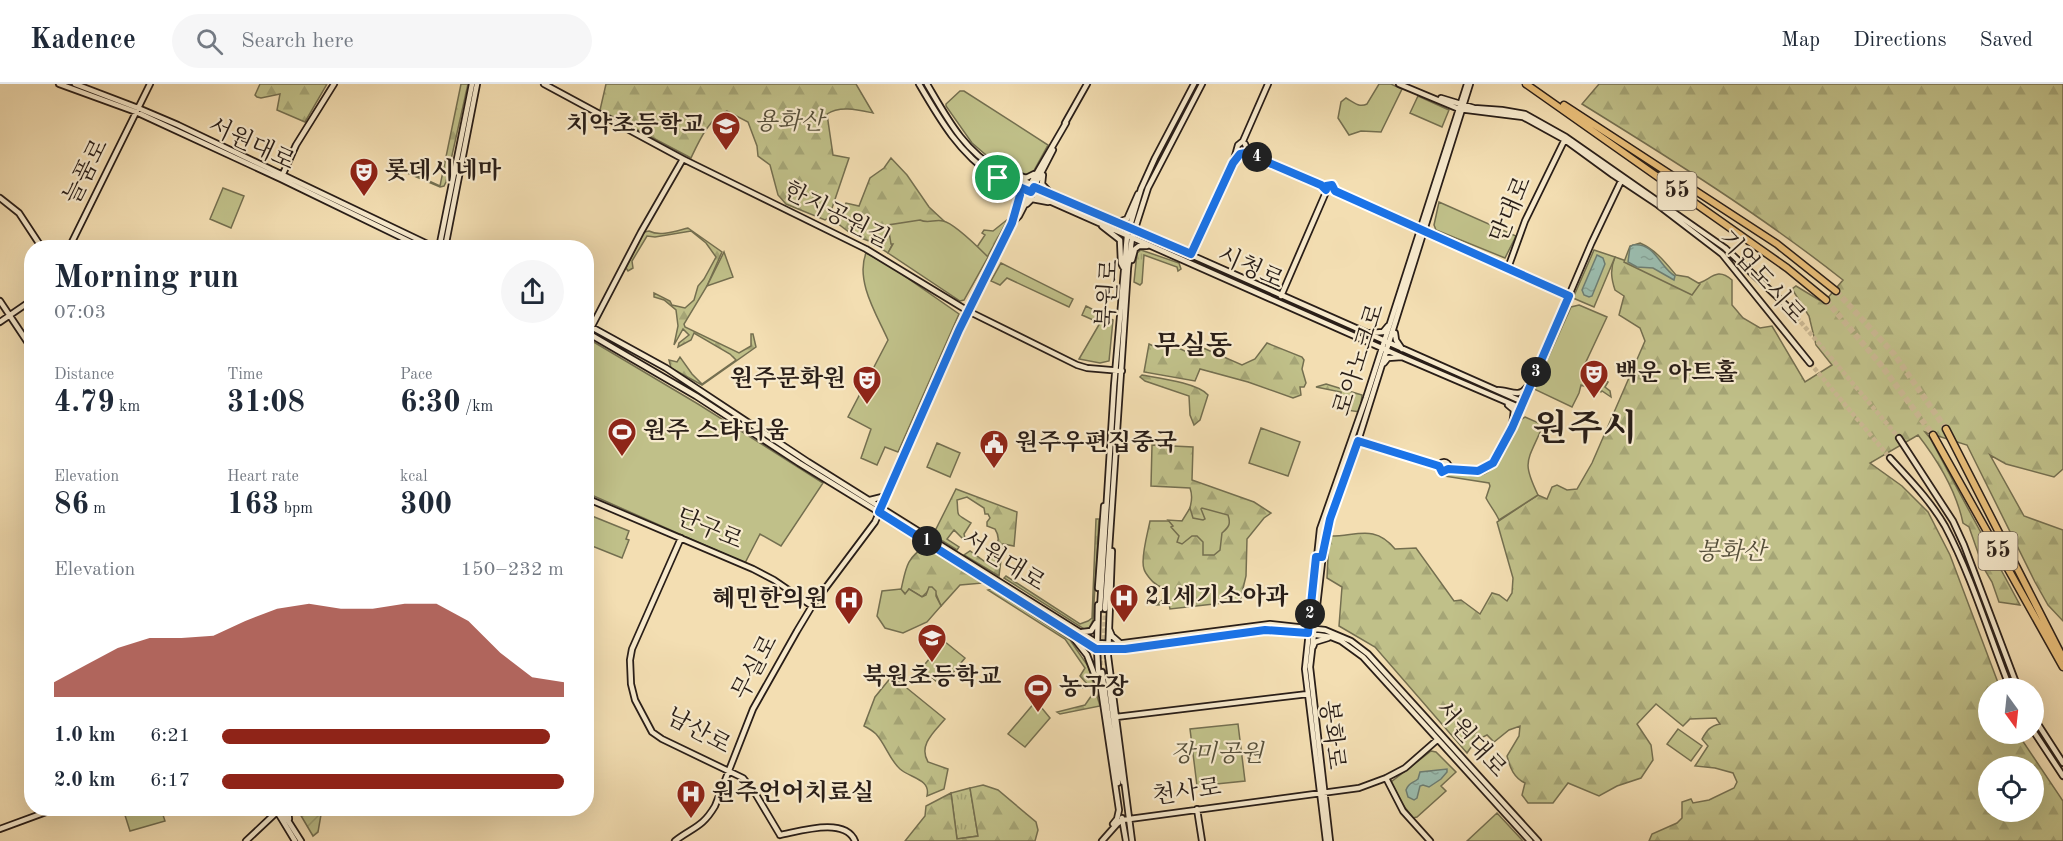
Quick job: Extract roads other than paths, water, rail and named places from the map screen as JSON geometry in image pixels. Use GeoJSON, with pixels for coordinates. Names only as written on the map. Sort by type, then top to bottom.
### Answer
{"type":"FeatureCollection","features":[{"type":"Feature","properties":{"kind":"highway","name":"55"},"geometry":{"type":"LineString","coordinates":[[1526,84],[1787,268],[1826,300]]}},
{"type":"Feature","properties":{"kind":"highway","name":"55"},"geometry":{"type":"LineString","coordinates":[[1533,84],[1608,136],[1777,244],[1836,291]]}},
{"type":"Feature","properties":{"kind":"highway","name":"55"},"geometry":{"type":"LineString","coordinates":[[1946,429],[2063,658]]}},
{"type":"Feature","properties":{"kind":"highway","name":"55"},"geometry":{"type":"LineString","coordinates":[[1933,435],[2063,667]]}},
{"type":"Feature","properties":{"kind":"street","name":"서원대로"},"geometry":{"type":"LineString","coordinates":[[59,84],[137,110]]}},
{"type":"Feature","properties":{"kind":"street","name":"서원대로"},"geometry":{"type":"LineString","coordinates":[[75,84],[137,110],[420,240]]}},
{"type":"Feature","properties":{"kind":"street","name":"늘품로"},"geometry":{"type":"LineString","coordinates":[[73,240],[150,84]]}},
{"type":"Feature","properties":{"kind":"street","name":"서원대로"},"geometry":{"type":"LineString","coordinates":[[282,177],[296,145],[334,84]]}},
{"type":"Feature","properties":{"kind":"street"},"geometry":{"type":"LineString","coordinates":[[446,240],[472,84]]}},
{"type":"Feature","properties":{"kind":"street"},"geometry":{"type":"LineString","coordinates":[[440,240],[477,84]]}},
{"type":"Feature","properties":{"kind":"street","name":"한지공원길"},"geometry":{"type":"LineString","coordinates":[[544,84],[683,159],[866,249],[968,311],[1077,365],[1122,371]]}},
{"type":"Feature","properties":{"kind":"street","name":"시청로"},"geometry":{"type":"LineString","coordinates":[[919,84],[957,144],[976,164],[998,178],[1030,189]]}},
{"type":"Feature","properties":{"kind":"street","name":"시청로"},"geometry":{"type":"LineString","coordinates":[[927,84],[963,141],[982,160],[1030,189],[1100,224],[1495,396]]}},
{"type":"Feature","properties":{"kind":"street","name":"무실로"},"geometry":{"type":"LineString","coordinates":[[675,841],[703,824],[708,818],[715,806],[753,709],[812,606],[875,522],[968,311],[1012,223],[1087,84]]}},
{"type":"Feature","properties":{"kind":"street","name":"북원로"},"geometry":{"type":"LineString","coordinates":[[1125,838],[1124,785],[1116,717],[1096,649],[1097,621],[1103,611],[1114,486],[1115,370],[1130,237],[1141,189],[1194,84]]}},
{"type":"Feature","properties":{"kind":"street","name":"북원로"},"geometry":{"type":"LineString","coordinates":[[1132,229],[1148,188],[1202,84]]}},
{"type":"Feature","properties":{"kind":"street"},"geometry":{"type":"LineString","coordinates":[[1270,84],[1243,149],[1329,190],[1508,267]]}},
{"type":"Feature","properties":{"kind":"street"},"geometry":{"type":"LineString","coordinates":[[1355,440],[1439,466],[1445,462],[1448,469],[1478,471],[1493,463],[1512,428],[1622,179],[1566,138],[1523,117],[1462,108],[1399,84]]}},
{"type":"Feature","properties":{"kind":"street"},"geometry":{"type":"LineString","coordinates":[[1405,84],[1462,108]]}},
{"type":"Feature","properties":{"kind":"street","name":"로아노크로"},"geometry":{"type":"LineString","coordinates":[[1311,631],[1319,557],[1468,84]]}},
{"type":"Feature","properties":{"kind":"street"},"geometry":{"type":"LineString","coordinates":[[933,108],[939,105]]}},
{"type":"Feature","properties":{"kind":"street","name":"무실로"},"geometry":{"type":"LineString","coordinates":[[1030,189],[1038,170],[1066,123]]}},
{"type":"Feature","properties":{"kind":"street","name":"만대로"},"geometry":{"type":"LineString","coordinates":[[1566,138],[1525,221],[1508,267],[1569,296]]}},
{"type":"Feature","properties":{"kind":"street","name":"시청로"},"geometry":{"type":"LineString","coordinates":[[1191,254],[1233,163],[1243,149]]}},
{"type":"Feature","properties":{"kind":"street"},"geometry":{"type":"LineString","coordinates":[[594,316],[683,159]]}},
{"type":"Feature","properties":{"kind":"street"},"geometry":{"type":"LineString","coordinates":[[998,178],[1002,183],[1017,190],[1020,195],[1014,210],[1016,216],[1032,199],[1047,203],[1051,199],[1041,181],[1047,161]]}},
{"type":"Feature","properties":{"kind":"street"},"geometry":{"type":"LineString","coordinates":[[1002,172],[1026,178],[1038,170]]}},
{"type":"Feature","properties":{"kind":"street","name":"기업도시로"},"geometry":{"type":"LineString","coordinates":[[1622,179],[1725,248],[1788,307]]}},
{"type":"Feature","properties":{"kind":"street","name":"기업도시로"},"geometry":{"type":"LineString","coordinates":[[1622,179],[1722,254],[1810,363]]}},
{"type":"Feature","properties":{"kind":"street"},"geometry":{"type":"LineString","coordinates":[[1103,217],[1118,222],[1127,219],[1133,201],[1141,189]]}},
{"type":"Feature","properties":{"kind":"street"},"geometry":{"type":"LineString","coordinates":[[1279,301],[1329,190]]}},
{"type":"Feature","properties":{"kind":"street"},"geometry":{"type":"LineString","coordinates":[[0,198],[19,213],[37,240]]}},
{"type":"Feature","properties":{"kind":"street","name":"시청로"},"geometry":{"type":"LineString","coordinates":[[1051,199],[1103,217],[1191,254],[1523,402]]}},
{"type":"Feature","properties":{"kind":"street","name":"서원대로"},"geometry":{"type":"LineString","coordinates":[[330,200],[408,240]]}},
{"type":"Feature","properties":{"kind":"street"},"geometry":{"type":"LineString","coordinates":[[1100,224],[1120,240],[1120,263],[1126,268],[1132,263],[1135,249],[1139,246],[1154,247]]}},
{"type":"Feature","properties":{"kind":"street"},"geometry":{"type":"LineString","coordinates":[[1188,261],[1191,254]]}},
{"type":"Feature","properties":{"kind":"street","name":"북원로"},"geometry":{"type":"LineString","coordinates":[[1114,774],[1101,695],[1108,647],[1108,624],[1103,611],[1102,516],[1114,450],[1122,371],[1126,268]]}},
{"type":"Feature","properties":{"kind":"street"},"geometry":{"type":"LineString","coordinates":[[0,301],[24,337]]}},
{"type":"Feature","properties":{"kind":"street"},"geometry":{"type":"LineString","coordinates":[[0,322],[24,306]]}},
{"type":"Feature","properties":{"kind":"street"},"geometry":{"type":"LineString","coordinates":[[1367,333],[1383,332],[1394,322]]}},
{"type":"Feature","properties":{"kind":"street"},"geometry":{"type":"LineString","coordinates":[[1394,322],[1395,336],[1402,349]]}},
{"type":"Feature","properties":{"kind":"street","name":"서원대로"},"geometry":{"type":"LineString","coordinates":[[594,328],[666,368],[698,393],[762,435],[1097,643],[1125,649],[1175,639]]}},
{"type":"Feature","properties":{"kind":"street","name":"서원대로"},"geometry":{"type":"LineString","coordinates":[[594,335],[698,393]]}},
{"type":"Feature","properties":{"kind":"street"},"geometry":{"type":"LineString","coordinates":[[1367,342],[1377,353],[1379,367]]}},
{"type":"Feature","properties":{"kind":"street"},"geometry":{"type":"LineString","coordinates":[[1379,367],[1388,358],[1402,357]]}},
{"type":"Feature","properties":{"kind":"street"},"geometry":{"type":"LineString","coordinates":[[662,374],[666,368]]}},
{"type":"Feature","properties":{"kind":"street"},"geometry":{"type":"LineString","coordinates":[[1496,390],[1520,393],[1525,391],[1531,381]]}},
{"type":"Feature","properties":{"kind":"street"},"geometry":{"type":"LineString","coordinates":[[1495,396],[1514,409],[1512,428]]}},
{"type":"Feature","properties":{"kind":"street"},"geometry":{"type":"LineString","coordinates":[[1495,396],[1521,408]]}},
{"type":"Feature","properties":{"kind":"street","name":"서원대로"},"geometry":{"type":"LineString","coordinates":[[762,435],[870,500],[960,562],[1096,649],[1120,644],[1265,630],[1311,631],[1342,637],[1368,654],[1442,736],[1530,841]]}},
{"type":"Feature","properties":{"kind":"street"},"geometry":{"type":"LineString","coordinates":[[1899,438],[1953,521],[2014,678]]}},
{"type":"Feature","properties":{"kind":"street"},"geometry":{"type":"LineString","coordinates":[[1890,458],[1929,502],[1944,526],[1959,555],[2006,678]]}},
{"type":"Feature","properties":{"kind":"street"},"geometry":{"type":"LineString","coordinates":[[870,500],[886,496]]}},
{"type":"Feature","properties":{"kind":"street","name":"단구로"},"geometry":{"type":"LineString","coordinates":[[594,501],[767,576],[812,606]]}},
{"type":"Feature","properties":{"kind":"street","name":"남산로"},"geometry":{"type":"LineString","coordinates":[[681,538],[632,649],[630,672],[633,694],[652,732],[662,739],[729,770],[749,783],[780,835]]}},
{"type":"Feature","properties":{"kind":"street"},"geometry":{"type":"LineString","coordinates":[[1079,632],[1091,631],[1097,621]]}},
{"type":"Feature","properties":{"kind":"street"},"geometry":{"type":"LineString","coordinates":[[1108,624],[1112,636],[1120,644]]}},
{"type":"Feature","properties":{"kind":"street"},"geometry":{"type":"LineString","coordinates":[[1063,629],[1073,637],[1087,655],[1101,695]]}},
{"type":"Feature","properties":{"kind":"street","name":"서원대로"},"geometry":{"type":"LineString","coordinates":[[1311,631],[1331,637],[1363,657],[1437,740],[1538,841]]}},
{"type":"Feature","properties":{"kind":"street","name":"봉화로"},"geometry":{"type":"LineString","coordinates":[[1311,631],[1310,668],[1328,841]]}},
{"type":"Feature","properties":{"kind":"street","name":"봉화로"},"geometry":{"type":"LineString","coordinates":[[1311,631],[1305,669],[1323,794]]}},
{"type":"Feature","properties":{"kind":"street"},"geometry":{"type":"LineString","coordinates":[[1312,652],[1315,642],[1331,637]]}},
{"type":"Feature","properties":{"kind":"street"},"geometry":{"type":"LineString","coordinates":[[1104,670],[1114,656],[1125,649]]}},
{"type":"Feature","properties":{"kind":"street","name":"북원로"},"geometry":{"type":"LineString","coordinates":[[1104,670],[1117,780],[1132,841]]}},
{"type":"Feature","properties":{"kind":"street","name":"북원로"},"geometry":{"type":"LineString","coordinates":[[1104,670],[1120,776],[1124,785]]}},
{"type":"Feature","properties":{"kind":"street"},"geometry":{"type":"LineString","coordinates":[[1116,717],[1308,694]]}},
{"type":"Feature","properties":{"kind":"street"},"geometry":{"type":"LineString","coordinates":[[2044,734],[2063,763]]}},
{"type":"Feature","properties":{"kind":"street","name":"천사로"},"geometry":{"type":"LineString","coordinates":[[1102,841],[1125,820],[1359,788],[1386,778],[1413,761],[1442,736]]}},
{"type":"Feature","properties":{"kind":"street"},"geometry":{"type":"LineString","coordinates":[[2042,744],[2063,776]]}},
{"type":"Feature","properties":{"kind":"street"},"geometry":{"type":"LineString","coordinates":[[1114,774],[1117,780]]}},
{"type":"Feature","properties":{"kind":"street"},"geometry":{"type":"LineString","coordinates":[[1107,835],[1119,815],[1114,774]]}},
{"type":"Feature","properties":{"kind":"street"},"geometry":{"type":"LineString","coordinates":[[1386,778],[1400,806],[1430,841]]}},
{"type":"Feature","properties":{"kind":"street"},"geometry":{"type":"LineString","coordinates":[[1197,809],[1202,841]]}},
{"type":"Feature","properties":{"kind":"street"},"geometry":{"type":"LineString","coordinates":[[0,829],[35,816]]}},
{"type":"Feature","properties":{"kind":"street"},"geometry":{"type":"LineString","coordinates":[[246,841],[274,816]]}},
{"type":"Feature","properties":{"kind":"street"},"geometry":{"type":"LineString","coordinates":[[284,816],[295,841]]}},
{"type":"Feature","properties":{"kind":"street"},"geometry":{"type":"LineString","coordinates":[[285,816],[301,841]]}},
{"type":"Feature","properties":{"kind":"street"},"geometry":{"type":"LineString","coordinates":[[776,841],[780,835],[835,826],[845,829],[855,841]]}},
{"type":"Feature","properties":{"kind":"street"},"geometry":{"type":"LineString","coordinates":[[1107,835],[1116,830],[1125,838]]}},
{"type":"Feature","properties":{"kind":"water"},"geometry":{"type":"Polygon","coordinates":[[[1641,245],[1652,251],[1675,276],[1674,280],[1653,268],[1637,267],[1628,262],[1630,247],[1641,245]]]}},
{"type":"Feature","properties":{"kind":"water"},"geometry":{"type":"Polygon","coordinates":[[[1597,255],[1603,258],[1605,264],[1592,296],[1589,297],[1584,295],[1582,290],[1597,255]]]}},
{"type":"Feature","properties":{"kind":"water"},"geometry":{"type":"Polygon","coordinates":[[[1447,769],[1441,779],[1429,787],[1420,786],[1417,798],[1414,800],[1408,797],[1407,787],[1418,779],[1420,772],[1447,769]]]}},
{"type":"Feature","properties":{"kind":"tunnel"},"geometry":{"type":"LineString","coordinates":[[1836,291],[1894,354],[1946,429]]}},
{"type":"Feature","properties":{"kind":"tunnel"},"geometry":{"type":"LineString","coordinates":[[1826,300],[1881,365],[1933,435]]}},
{"type":"Feature","properties":{"kind":"tunnel"},"geometry":{"type":"LineString","coordinates":[[1788,307],[1899,438]]}},
{"type":"Feature","properties":{"kind":"tunnel"},"geometry":{"type":"LineString","coordinates":[[1810,363],[1890,458]]}},
{"type":"Feature","properties":{"kind":"tunnel"},"geometry":{"type":"LineString","coordinates":[[1105,609],[1104,636],[1107,671]]}},
{"type":"Feature","properties":{"kind":"tunnel"},"geometry":{"type":"LineString","coordinates":[[1099,648],[1102,672]]}},
{"type":"Feature","properties":{"kind":"place","name":"치악초등학교"},"geometry":{"type":"Point","coordinates":[726,152]}},
{"type":"Feature","properties":{"kind":"place","name":"롯데시네마"},"geometry":{"type":"Point","coordinates":[364,198]}},
{"type":"Feature","properties":{"kind":"place","name":"백운 아트홀"},"geometry":{"type":"Point","coordinates":[1594,400]}},
{"type":"Feature","properties":{"kind":"place","name":"원주문화원"},"geometry":{"type":"Point","coordinates":[867,406]}},
{"type":"Feature","properties":{"kind":"place","name":"원주 스타디움"},"geometry":{"type":"Point","coordinates":[622,458]}},
{"type":"Feature","properties":{"kind":"place","name":"원주우편집중국"},"geometry":{"type":"Point","coordinates":[994,470]}},
{"type":"Feature","properties":{"kind":"place","name":"21세기소아과"},"geometry":{"type":"Point","coordinates":[1124,624]}},
{"type":"Feature","properties":{"kind":"place","name":"혜민한의원"},"geometry":{"type":"Point","coordinates":[849,626]}},
{"type":"Feature","properties":{"kind":"place","name":"북원초등학교"},"geometry":{"type":"Point","coordinates":[932,664]}},
{"type":"Feature","properties":{"kind":"place","name":"농구장"},"geometry":{"type":"Point","coordinates":[1038,714]}},
{"type":"Feature","properties":{"kind":"place","name":"원주언어치료실"},"geometry":{"type":"Point","coordinates":[691,820]}},
{"type":"Feature","properties":{"kind":"district","name":"무실동"},"geometry":{"type":"Point","coordinates":[1193,346]}},
{"type":"Feature","properties":{"kind":"district","name":"원주시"},"geometry":{"type":"Point","coordinates":[1585,431]}},
{"type":"Feature","properties":{"kind":"park label","name":"용화산"},"geometry":{"type":"Point","coordinates":[789,123]}},
{"type":"Feature","properties":{"kind":"park label","name":"봉화산"},"geometry":{"type":"Point","coordinates":[1731,553]}},
{"type":"Feature","properties":{"kind":"park label","name":"장미공원"},"geometry":{"type":"Point","coordinates":[1217,755]}}]}
